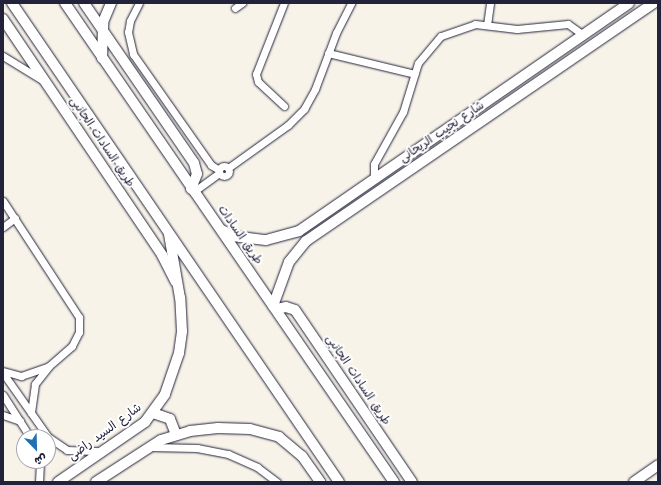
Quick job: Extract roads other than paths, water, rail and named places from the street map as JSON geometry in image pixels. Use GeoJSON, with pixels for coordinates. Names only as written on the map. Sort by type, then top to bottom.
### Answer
{"type":"FeatureCollection","features":[{"type":"Feature","properties":{"kind":"street"},"geometry":{"type":"LineString","coordinates":[[12,3],[339,482]]}},
{"type":"Feature","properties":{"kind":"street","name":"طريق السادات"},"geometry":{"type":"LineString","coordinates":[[64,3],[394,482]]}},
{"type":"Feature","properties":{"kind":"street"},"geometry":{"type":"LineString","coordinates":[[84,3],[194,164],[197,174],[192,190]]}},
{"type":"Feature","properties":{"kind":"street"},"geometry":{"type":"LineString","coordinates":[[102,58],[102,31],[105,13],[111,3]]}},
{"type":"Feature","properties":{"kind":"street"},"geometry":{"type":"LineString","coordinates":[[139,3],[130,21],[128,32],[133,54],[211,165],[219,172]]}},
{"type":"Feature","properties":{"kind":"street"},"geometry":{"type":"LineString","coordinates":[[235,8],[242,3]]}},
{"type":"Feature","properties":{"kind":"street"},"geometry":{"type":"LineString","coordinates":[[284,3],[256,74],[258,82],[284,106]]}},
{"type":"Feature","properties":{"kind":"street"},"geometry":{"type":"LineString","coordinates":[[192,190],[219,172],[222,166],[228,168],[296,117],[313,94],[328,53],[351,3]]}},
{"type":"Feature","properties":{"kind":"street"},"geometry":{"type":"LineString","coordinates":[[487,25],[490,3]]}},
{"type":"Feature","properties":{"kind":"street","name":"شارع نجيب الريحانى"},"geometry":{"type":"LineString","coordinates":[[218,228],[232,236],[249,240],[283,238],[299,231],[629,3]]}},
{"type":"Feature","properties":{"kind":"street","name":"شارع نجيب الريحانى"},"geometry":{"type":"LineString","coordinates":[[275,308],[289,262],[306,241],[654,3]]}},
{"type":"Feature","properties":{"kind":"street","name":"طريق السادات الجانبى"},"geometry":{"type":"LineString","coordinates":[[3,19],[158,249],[176,282]]}},
{"type":"Feature","properties":{"kind":"street"},"geometry":{"type":"LineString","coordinates":[[374,179],[374,164],[403,112],[415,74],[425,52],[441,36],[463,26],[487,25],[532,29],[568,24],[583,35]]}},
{"type":"Feature","properties":{"kind":"street"},"geometry":{"type":"LineString","coordinates":[[328,53],[415,74]]}},
{"type":"Feature","properties":{"kind":"street"},"geometry":{"type":"LineString","coordinates":[[556,54],[563,65]]}},
{"type":"Feature","properties":{"kind":"street"},"geometry":{"type":"LineString","coordinates":[[3,56],[46,83]]}},
{"type":"Feature","properties":{"kind":"street"},"geometry":{"type":"LineString","coordinates":[[3,201],[79,317],[76,340],[49,366],[35,384],[31,414]]}},
{"type":"Feature","properties":{"kind":"street"},"geometry":{"type":"LineString","coordinates":[[3,227],[15,218]]}},
{"type":"Feature","properties":{"kind":"street"},"geometry":{"type":"LineString","coordinates":[[299,231],[306,241]]}},
{"type":"Feature","properties":{"kind":"street"},"geometry":{"type":"LineString","coordinates":[[169,232],[176,282]]}},
{"type":"Feature","properties":{"kind":"street","name":"شارع السيد راضى"},"geometry":{"type":"LineString","coordinates":[[58,482],[105,450],[153,413],[165,394],[179,353],[182,313],[176,282]]}},
{"type":"Feature","properties":{"kind":"street","name":"طريق السادات الجانبى"},"geometry":{"type":"LineString","coordinates":[[275,308],[286,307],[295,310],[412,482]]}},
{"type":"Feature","properties":{"kind":"street"},"geometry":{"type":"LineString","coordinates":[[3,372],[21,376],[49,366]]}},
{"type":"Feature","properties":{"kind":"street"},"geometry":{"type":"LineString","coordinates":[[3,372],[42,429]]}},
{"type":"Feature","properties":{"kind":"street"},"geometry":{"type":"LineString","coordinates":[[3,391],[12,386]]}},
{"type":"Feature","properties":{"kind":"street"},"geometry":{"type":"LineString","coordinates":[[3,395],[25,428],[35,420]]}},
{"type":"Feature","properties":{"kind":"street"},"geometry":{"type":"LineString","coordinates":[[153,413],[170,419],[176,435]]}},
{"type":"Feature","properties":{"kind":"street"},"geometry":{"type":"LineString","coordinates":[[3,415],[20,421]]}},
{"type":"Feature","properties":{"kind":"street"},"geometry":{"type":"LineString","coordinates":[[96,482],[147,448],[176,435],[218,428],[266,432],[291,444],[320,482]]}},
{"type":"Feature","properties":{"kind":"street"},"geometry":{"type":"LineString","coordinates":[[56,444],[77,453],[105,450]]}},
{"type":"Feature","properties":{"kind":"street"},"geometry":{"type":"LineString","coordinates":[[147,448],[197,448],[228,454],[256,466],[278,482]]}},
{"type":"Feature","properties":{"kind":"street"},"geometry":{"type":"LineString","coordinates":[[634,482],[658,465]]}},
{"type":"Feature","properties":{"kind":"street"},"geometry":{"type":"LineString","coordinates":[[39,482],[40,469]]}}]}
